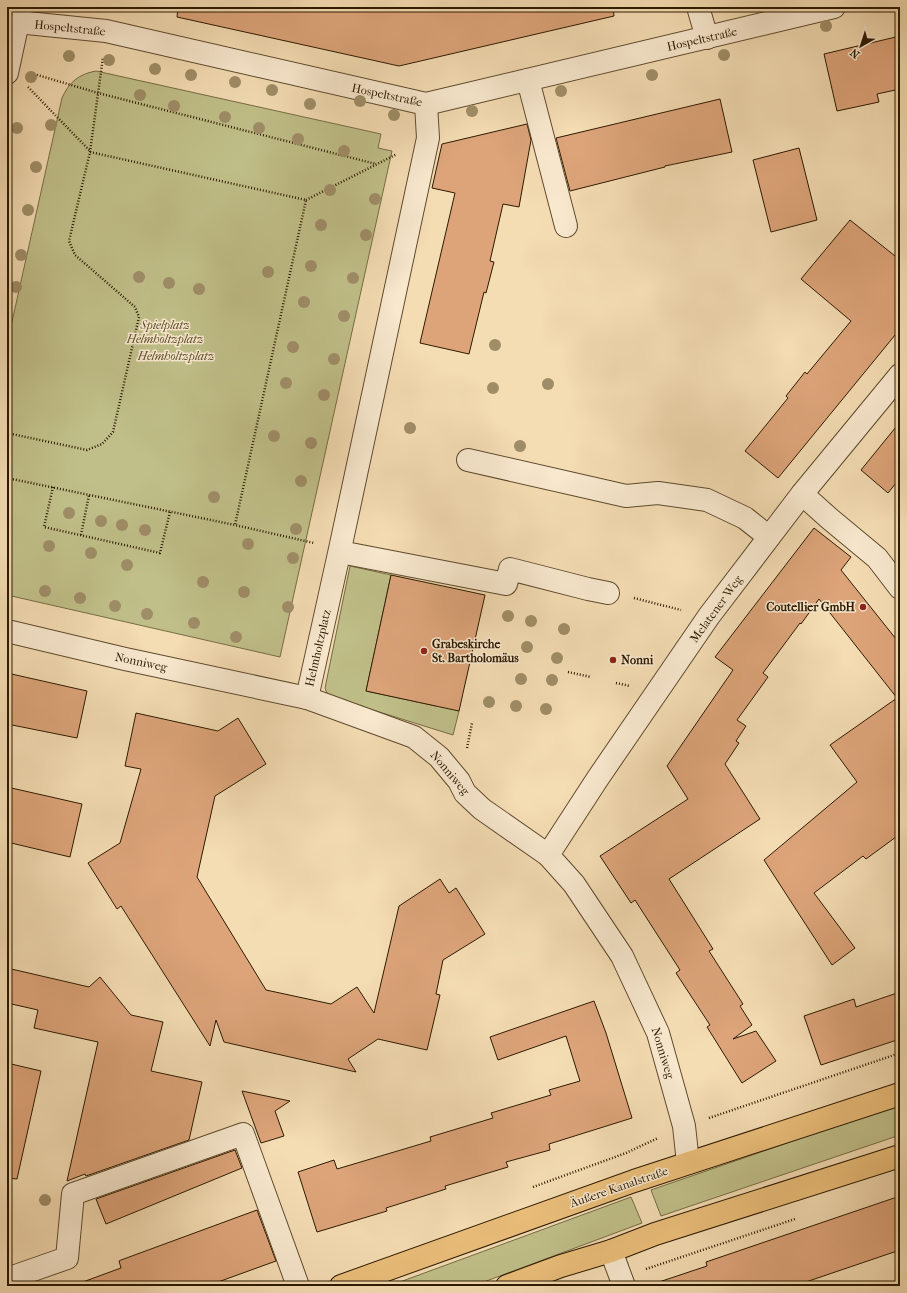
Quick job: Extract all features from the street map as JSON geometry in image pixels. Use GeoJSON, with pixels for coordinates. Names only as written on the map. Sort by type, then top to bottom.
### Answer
{"type":"FeatureCollection","features":[{"type":"Feature","properties":{"kind":"main road","name":"Äußere Kanalstraße"},"geometry":{"type":"LineString","coordinates":[[341,1286],[688,1163],[900,1094]]}},
{"type":"Feature","properties":{"kind":"main road"},"geometry":{"type":"LineString","coordinates":[[507,1286],[561,1266],[611,1251],[655,1234],[900,1156]]}},
{"type":"Feature","properties":{"kind":"street"},"geometry":{"type":"LineString","coordinates":[[698,7],[707,38]]}},
{"type":"Feature","properties":{"kind":"street","name":"Hospeltstraße"},"geometry":{"type":"LineString","coordinates":[[15,17],[106,31],[426,104],[834,7]]}},
{"type":"Feature","properties":{"kind":"street"},"geometry":{"type":"LineString","coordinates":[[8,70],[15,17]]}},
{"type":"Feature","properties":{"kind":"street"},"geometry":{"type":"LineString","coordinates":[[528,80],[566,226]]}},
{"type":"Feature","properties":{"kind":"street","name":"Helmholtzplatz"},"geometry":{"type":"LineString","coordinates":[[307,698],[340,551],[428,138],[426,104]]}},
{"type":"Feature","properties":{"kind":"street","name":"Melatener Weg"},"geometry":{"type":"LineString","coordinates":[[548,855],[598,778],[709,616],[802,494],[900,375]]}},
{"type":"Feature","properties":{"kind":"street"},"geometry":{"type":"LineString","coordinates":[[468,460],[626,496],[658,493],[707,500],[745,518],[769,537]]}},
{"type":"Feature","properties":{"kind":"street"},"geometry":{"type":"LineString","coordinates":[[802,494],[877,558],[900,588]]}},
{"type":"Feature","properties":{"kind":"street"},"geometry":{"type":"LineString","coordinates":[[340,551],[506,584],[510,570],[608,593]]}},
{"type":"Feature","properties":{"kind":"street","name":"Nonniweg"},"geometry":{"type":"LineString","coordinates":[[7,631],[125,659],[307,698],[414,737],[439,757],[459,781],[465,793],[482,809],[548,855],[574,884],[622,956],[658,1033],[684,1126],[688,1163]]}},
{"type":"Feature","properties":{"kind":"street"},"geometry":{"type":"LineString","coordinates":[[7,1279],[67,1258],[74,1194],[243,1134],[296,1280]]}},
{"type":"Feature","properties":{"kind":"street"},"geometry":{"type":"LineString","coordinates":[[611,1251],[622,1282]]}},
{"type":"Feature","properties":{"kind":"path"},"geometry":{"type":"LineString","coordinates":[[7,433],[87,450],[102,444],[113,432],[139,317],[135,307],[75,255],[69,241],[90,152],[106,31]]}},
{"type":"Feature","properties":{"kind":"path"},"geometry":{"type":"LineString","coordinates":[[8,70],[376,164]]}},
{"type":"Feature","properties":{"kind":"path"},"geometry":{"type":"LineString","coordinates":[[8,70],[90,152],[306,200],[428,138]]}},
{"type":"Feature","properties":{"kind":"path"},"geometry":{"type":"LineString","coordinates":[[234,525],[306,200]]}},
{"type":"Feature","properties":{"kind":"path"},"geometry":{"type":"LineString","coordinates":[[7,478],[234,525],[340,551]]}},
{"type":"Feature","properties":{"kind":"path"},"geometry":{"type":"LineString","coordinates":[[53,487],[44,527],[160,553],[170,512]]}},
{"type":"Feature","properties":{"kind":"path"},"geometry":{"type":"LineString","coordinates":[[80,535],[89,495]]}},
{"type":"Feature","properties":{"kind":"path"},"geometry":{"type":"LineString","coordinates":[[645,601],[675,608]]}},
{"type":"Feature","properties":{"kind":"path"},"geometry":{"type":"LineString","coordinates":[[568,672],[591,677]]}},
{"type":"Feature","properties":{"kind":"path"},"geometry":{"type":"LineString","coordinates":[[470,736],[472,723]]}},
{"type":"Feature","properties":{"kind":"path"},"geometry":{"type":"LineString","coordinates":[[530,1188],[626,1153],[684,1126],[900,1052]]}},
{"type":"Feature","properties":{"kind":"path"},"geometry":{"type":"LineString","coordinates":[[622,1282],[802,1217]]}},
{"type":"Feature","properties":{"kind":"path"},"geometry":{"type":"LineString","coordinates":[[262,1286],[296,1280]]}},
{"type":"Feature","properties":{"kind":"green space","name":"Helmholtzplatz"},"geometry":{"type":"Polygon","coordinates":[[[96,71],[381,134],[378,148],[392,151],[280,657],[7,595],[7,344],[62,98],[71,83],[84,74],[96,71]]]}},
{"type":"Feature","properties":{"kind":"green space"},"geometry":{"type":"Polygon","coordinates":[[[350,566],[391,575],[366,691],[436,706],[437,704],[456,708],[455,710],[459,711],[453,735],[328,696],[325,688],[350,566]]]}},
{"type":"Feature","properties":{"kind":"green space"},"geometry":{"type":"Polygon","coordinates":[[[900,1104],[900,1135],[661,1216],[651,1190],[900,1104]]]}},
{"type":"Feature","properties":{"kind":"green space"},"geometry":{"type":"Polygon","coordinates":[[[631,1197],[642,1223],[473,1286],[389,1286],[631,1197]]]}},
{"type":"Feature","properties":{"kind":"building"},"geometry":{"type":"Polygon","coordinates":[[[178,7],[613,7],[614,16],[399,66],[177,17],[178,7]]]}},
{"type":"Feature","properties":{"kind":"building"},"geometry":{"type":"Polygon","coordinates":[[[900,36],[900,89],[877,94],[879,102],[837,111],[824,54],[900,36]]]}},
{"type":"Feature","properties":{"kind":"building"},"geometry":{"type":"Polygon","coordinates":[[[720,99],[732,152],[665,166],[570,191],[556,138],[720,99]]]}},
{"type":"Feature","properties":{"kind":"building"},"geometry":{"type":"Polygon","coordinates":[[[527,124],[531,140],[519,207],[503,204],[490,261],[494,262],[486,293],[484,292],[469,354],[420,343],[455,193],[432,188],[442,144],[527,124]]]}},
{"type":"Feature","properties":{"kind":"building"},"geometry":{"type":"Polygon","coordinates":[[[799,148],[817,220],[771,232],[753,160],[799,148]]]}},
{"type":"Feature","properties":{"kind":"building"},"geometry":{"type":"Polygon","coordinates":[[[850,220],[900,260],[900,329],[778,478],[745,451],[788,398],[786,396],[805,372],[807,374],[851,321],[801,279],[850,220]]]}},
{"type":"Feature","properties":{"kind":"building"},"geometry":{"type":"Polygon","coordinates":[[[900,422],[900,478],[888,493],[861,470],[900,422]]]}},
{"type":"Feature","properties":{"kind":"building"},"geometry":{"type":"Polygon","coordinates":[[[814,528],[851,557],[841,570],[900,644],[900,834],[866,859],[863,856],[814,893],[855,948],[832,965],[764,860],[857,782],[830,745],[897,698],[819,599],[763,673],[768,677],[737,720],[746,726],[736,741],[739,743],[725,764],[760,819],[669,879],[713,949],[709,951],[743,1004],[740,1006],[752,1025],[733,1039],[756,1031],[776,1061],[742,1083],[707,1027],[710,1025],[676,973],[680,970],[635,900],[631,903],[600,856],[688,799],[667,766],[733,670],[715,657],[814,528]]]}},
{"type":"Feature","properties":{"kind":"building","name":"Grabeskirche St. Bartholomäus"},"geometry":{"type":"Polygon","coordinates":[[[391,575],[485,595],[459,711],[366,691],[391,575]]]}},
{"type":"Feature","properties":{"kind":"building"},"geometry":{"type":"Polygon","coordinates":[[[7,673],[87,691],[77,738],[7,724],[7,673]]]}},
{"type":"Feature","properties":{"kind":"building"},"geometry":{"type":"Polygon","coordinates":[[[136,713],[218,731],[238,718],[266,764],[215,796],[197,877],[266,990],[331,1004],[357,987],[374,1013],[399,906],[440,879],[449,893],[456,888],[485,934],[443,960],[436,994],[440,995],[427,1050],[378,1039],[348,1059],[356,1072],[224,1042],[216,1020],[210,1046],[121,906],[117,909],[88,863],[120,843],[141,769],[125,766],[136,713]]]}},
{"type":"Feature","properties":{"kind":"building"},"geometry":{"type":"Polygon","coordinates":[[[7,787],[82,804],[70,857],[7,842],[7,787]]]}},
{"type":"Feature","properties":{"kind":"building"},"geometry":{"type":"Polygon","coordinates":[[[7,968],[89,987],[100,977],[131,1015],[163,1022],[151,1071],[202,1082],[189,1140],[86,1176],[85,1174],[67,1181],[98,1042],[34,1028],[38,1010],[7,1003],[7,968]]]}},
{"type":"Feature","properties":{"kind":"building"},"geometry":{"type":"Polygon","coordinates":[[[900,992],[900,1039],[821,1065],[804,1016],[854,999],[856,1007],[900,992]]]}},
{"type":"Feature","properties":{"kind":"building"},"geometry":{"type":"Polygon","coordinates":[[[594,1001],[606,1033],[632,1118],[549,1144],[550,1150],[506,1162],[508,1167],[445,1186],[446,1189],[386,1208],[387,1211],[317,1232],[298,1172],[334,1160],[337,1169],[431,1141],[430,1137],[493,1118],[491,1113],[551,1095],[549,1090],[580,1081],[566,1036],[498,1060],[490,1037],[594,1001]]]}},
{"type":"Feature","properties":{"kind":"building"},"geometry":{"type":"Polygon","coordinates":[[[7,1063],[41,1071],[17,1179],[7,1178],[7,1063]]]}},
{"type":"Feature","properties":{"kind":"building"},"geometry":{"type":"Polygon","coordinates":[[[242,1091],[290,1101],[275,1111],[284,1136],[261,1143],[242,1091]]]}},
{"type":"Feature","properties":{"kind":"building"},"geometry":{"type":"Polygon","coordinates":[[[235,1150],[242,1168],[106,1224],[96,1199],[235,1150]]]}},
{"type":"Feature","properties":{"kind":"building"},"geometry":{"type":"Polygon","coordinates":[[[900,1196],[900,1250],[794,1286],[660,1286],[659,1282],[707,1266],[706,1262],[900,1196]]]}},
{"type":"Feature","properties":{"kind":"building"},"geometry":{"type":"Polygon","coordinates":[[[257,1210],[276,1261],[207,1286],[80,1286],[80,1283],[121,1268],[119,1261],[121,1260],[257,1210]]]}},
{"type":"Feature","properties":{"kind":"place","name":"Coutellier GmbH"},"geometry":{"type":"Point","coordinates":[863,607]}},
{"type":"Feature","properties":{"kind":"place","name":"Grabeskirche St. Bartholomäus"},"geometry":{"type":"Point","coordinates":[424,651]}},
{"type":"Feature","properties":{"kind":"place","name":"Nonni"},"geometry":{"type":"Point","coordinates":[613,660]}},
{"type":"Feature","properties":{"kind":"park label","name":"Spielplatz Helmholtzplatz"},"geometry":{"type":"Point","coordinates":[165,332]}}]}
